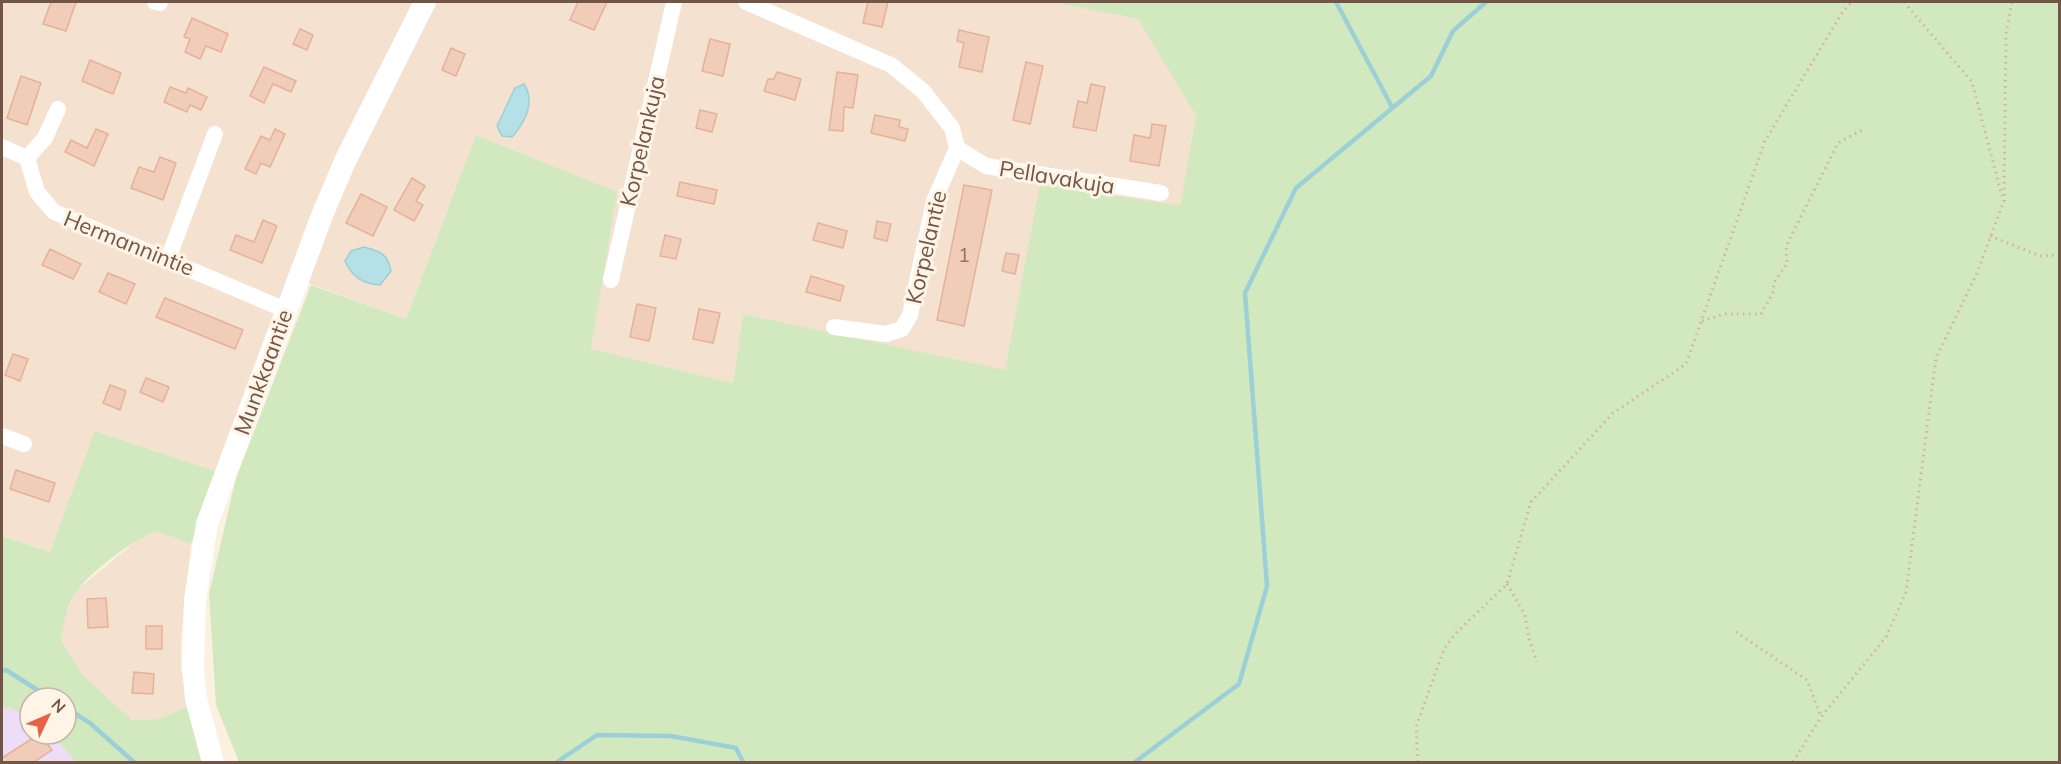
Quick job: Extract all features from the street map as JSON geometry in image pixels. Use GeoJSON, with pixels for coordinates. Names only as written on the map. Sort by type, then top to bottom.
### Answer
{"type":"FeatureCollection","features":[{"type":"Feature","properties":{"kind":"street","name":"Munkkaantie"},"geometry":{"type":"LineString","coordinates":[[213,762],[198,708],[193,667],[195,600],[207,524],[286,310],[346,159],[425,2]]}},
{"type":"Feature","properties":{"kind":"street","name":"Korpelankuja"},"geometry":{"type":"LineString","coordinates":[[611,280],[674,2]]}},
{"type":"Feature","properties":{"kind":"street"},"geometry":{"type":"LineString","coordinates":[[746,2],[891,64],[923,91],[952,128],[957,148]]}},
{"type":"Feature","properties":{"kind":"street"},"geometry":{"type":"LineString","coordinates":[[2,147],[27,159],[45,138],[58,109]]}},
{"type":"Feature","properties":{"kind":"street"},"geometry":{"type":"LineString","coordinates":[[168,259],[215,134]]}},
{"type":"Feature","properties":{"kind":"street","name":"Pellavakuja"},"geometry":{"type":"LineString","coordinates":[[957,148],[986,166],[1161,193]]}},
{"type":"Feature","properties":{"kind":"street","name":"Korpelantie"},"geometry":{"type":"LineString","coordinates":[[834,327],[886,334],[902,330],[910,315],[934,201],[957,148]]}},
{"type":"Feature","properties":{"kind":"street","name":"Hermannintie"},"geometry":{"type":"LineString","coordinates":[[27,159],[37,192],[54,212],[286,310]]}},
{"type":"Feature","properties":{"kind":"street"},"geometry":{"type":"LineString","coordinates":[[2,436],[24,444]]}},
{"type":"Feature","properties":{"kind":"path"},"geometry":{"type":"LineString","coordinates":[[1418,762],[1416,727],[1444,649],[1455,634],[1507,584],[1531,502],[1613,413],[1686,364],[1765,141],[1843,11],[1852,2]]}},
{"type":"Feature","properties":{"kind":"path"},"geometry":{"type":"LineString","coordinates":[[1904,2],[1972,82],[2004,201]]}},
{"type":"Feature","properties":{"kind":"path"},"geometry":{"type":"LineString","coordinates":[[1793,762],[1821,717],[1886,637],[1906,592],[1936,358],[1977,273],[2004,201],[2006,34],[2012,2]]}},
{"type":"Feature","properties":{"kind":"path"},"geometry":{"type":"LineString","coordinates":[[1702,321],[1725,314],[1761,314],[1773,293],[1774,282],[1787,264],[1786,246],[1838,143],[1862,130]]}},
{"type":"Feature","properties":{"kind":"path"},"geometry":{"type":"LineString","coordinates":[[1990,236],[2040,256],[2060,255]]}},
{"type":"Feature","properties":{"kind":"path"},"geometry":{"type":"LineString","coordinates":[[1507,584],[1525,615],[1529,639],[1537,662]]}},
{"type":"Feature","properties":{"kind":"path"},"geometry":{"type":"LineString","coordinates":[[1736,632],[1807,680],[1821,717]]}},
{"type":"Feature","properties":{"kind":"shaded area"},"geometry":{"type":"Polygon","coordinates":[[[2,2],[1051,2],[1138,19],[1196,114],[1180,207],[1040,185],[1006,371],[743,314],[733,383],[591,349],[616,192],[476,135],[406,319],[289,276],[215,471],[96,431],[50,552],[2,536],[2,2]]]}},
{"type":"Feature","properties":{"kind":"shaded area"},"geometry":{"type":"Polygon","coordinates":[[[155,531],[191,544],[181,636],[181,670],[189,706],[159,719],[132,720],[84,676],[61,641],[65,616],[76,591],[140,538],[155,531]]]}},
{"type":"Feature","properties":{"kind":"shaded area"},"geometry":{"type":"Polygon","coordinates":[[[10,708],[18,712],[18,746],[62,746],[76,762],[2,762],[2,709],[10,708]]]}},
{"type":"Feature","properties":{"kind":"green space"},"geometry":{"type":"Polygon","coordinates":[[[1051,2],[2059,2],[2059,762],[239,762],[216,705],[209,594],[236,478],[311,285],[406,319],[476,135],[617,192],[591,349],[733,383],[743,314],[1005,370],[1040,184],[1180,206],[1196,115],[1138,19],[1051,2]]]}},
{"type":"Feature","properties":{"kind":"green space"},"geometry":{"type":"Polygon","coordinates":[[[95,431],[215,471],[191,544],[155,531],[113,557],[92,574],[73,596],[66,615],[61,641],[84,676],[132,720],[159,719],[189,706],[207,762],[76,762],[62,746],[78,746],[78,686],[18,686],[18,712],[10,708],[2,709],[2,536],[50,552],[95,431]]]}},
{"type":"Feature","properties":{"kind":"water"},"geometry":{"type":"Polygon","coordinates":[[[524,84],[529,98],[525,119],[512,137],[502,136],[497,126],[515,88],[524,84]]]}},
{"type":"Feature","properties":{"kind":"water"},"geometry":{"type":"Polygon","coordinates":[[[364,247],[379,252],[388,261],[391,271],[380,285],[359,279],[345,261],[351,251],[364,247]]]}},
{"type":"Feature","properties":{"kind":"building"},"geometry":{"type":"Polygon","coordinates":[[[51,2],[76,2],[66,31],[43,24],[51,2]]]}},
{"type":"Feature","properties":{"kind":"building"},"geometry":{"type":"Polygon","coordinates":[[[578,2],[607,2],[594,30],[570,20],[578,2]]]}},
{"type":"Feature","properties":{"kind":"building"},"geometry":{"type":"Polygon","coordinates":[[[868,2],[888,2],[882,27],[863,23],[868,2]]]}},
{"type":"Feature","properties":{"kind":"building"},"geometry":{"type":"Polygon","coordinates":[[[192,18],[228,34],[221,52],[206,46],[200,59],[185,52],[190,39],[184,37],[192,18]]]}},
{"type":"Feature","properties":{"kind":"building"},"geometry":{"type":"Polygon","coordinates":[[[300,29],[313,35],[307,50],[293,44],[300,29]]]}},
{"type":"Feature","properties":{"kind":"building"},"geometry":{"type":"Polygon","coordinates":[[[959,30],[989,37],[982,72],[959,67],[964,43],[957,41],[959,30]]]}},
{"type":"Feature","properties":{"kind":"building"},"geometry":{"type":"Polygon","coordinates":[[[710,39],[730,44],[723,76],[702,71],[710,39]]]}},
{"type":"Feature","properties":{"kind":"building"},"geometry":{"type":"Polygon","coordinates":[[[451,48],[465,54],[456,76],[442,70],[451,48]]]}},
{"type":"Feature","properties":{"kind":"building"},"geometry":{"type":"Polygon","coordinates":[[[90,60],[121,73],[113,94],[82,81],[90,60]]]}},
{"type":"Feature","properties":{"kind":"building"},"geometry":{"type":"Polygon","coordinates":[[[1026,62],[1043,66],[1030,124],[1013,120],[1026,62]]]}},
{"type":"Feature","properties":{"kind":"building"},"geometry":{"type":"Polygon","coordinates":[[[264,67],[296,81],[291,92],[273,84],[264,103],[250,96],[264,67]]]}},
{"type":"Feature","properties":{"kind":"building"},"geometry":{"type":"Polygon","coordinates":[[[777,72],[801,79],[795,100],[764,91],[768,79],[774,79],[777,72]]]}},
{"type":"Feature","properties":{"kind":"building"},"geometry":{"type":"Polygon","coordinates":[[[837,72],[858,75],[853,108],[844,107],[843,131],[829,130],[837,72]]]}},
{"type":"Feature","properties":{"kind":"building"},"geometry":{"type":"Polygon","coordinates":[[[21,76],[41,83],[27,125],[7,118],[21,76]]]}},
{"type":"Feature","properties":{"kind":"building"},"geometry":{"type":"Polygon","coordinates":[[[1091,84],[1105,87],[1096,131],[1073,127],[1078,101],[1087,103],[1091,84]]]}},
{"type":"Feature","properties":{"kind":"building"},"geometry":{"type":"Polygon","coordinates":[[[170,87],[186,93],[188,88],[207,97],[201,110],[190,105],[187,112],[164,102],[170,87]]]}},
{"type":"Feature","properties":{"kind":"building"},"geometry":{"type":"Polygon","coordinates":[[[700,110],[717,114],[712,132],[696,128],[700,110]]]}},
{"type":"Feature","properties":{"kind":"building"},"geometry":{"type":"Polygon","coordinates":[[[875,115],[900,120],[899,127],[908,129],[905,141],[871,133],[875,115]]]}},
{"type":"Feature","properties":{"kind":"building"},"geometry":{"type":"Polygon","coordinates":[[[1152,124],[1166,126],[1159,166],[1130,161],[1134,135],[1150,138],[1152,124]]]}},
{"type":"Feature","properties":{"kind":"building"},"geometry":{"type":"Polygon","coordinates":[[[96,129],[108,134],[94,166],[65,152],[71,140],[87,148],[96,129]]]}},
{"type":"Feature","properties":{"kind":"building"},"geometry":{"type":"Polygon","coordinates":[[[275,129],[285,134],[270,167],[261,163],[256,174],[245,169],[261,136],[270,140],[275,129]]]}},
{"type":"Feature","properties":{"kind":"building"},"geometry":{"type":"Polygon","coordinates":[[[160,157],[176,163],[163,200],[131,188],[139,167],[154,172],[160,157]]]}},
{"type":"Feature","properties":{"kind":"building"},"geometry":{"type":"Polygon","coordinates":[[[412,178],[425,186],[416,201],[423,205],[414,221],[394,210],[412,178]]]}},
{"type":"Feature","properties":{"kind":"building"},"geometry":{"type":"Polygon","coordinates":[[[680,182],[717,190],[714,204],[677,196],[680,182]]]}},
{"type":"Feature","properties":{"kind":"building"},"geometry":{"type":"Polygon","coordinates":[[[964,185],[992,190],[964,326],[937,320],[964,185]]]}},
{"type":"Feature","properties":{"kind":"building"},"geometry":{"type":"Polygon","coordinates":[[[361,194],[387,207],[373,236],[346,223],[361,194]]]}},
{"type":"Feature","properties":{"kind":"building"},"geometry":{"type":"Polygon","coordinates":[[[263,220],[277,226],[262,263],[230,250],[236,235],[254,242],[263,220]]]}},
{"type":"Feature","properties":{"kind":"building"},"geometry":{"type":"Polygon","coordinates":[[[877,221],[891,224],[887,241],[874,238],[877,221]]]}},
{"type":"Feature","properties":{"kind":"building"},"geometry":{"type":"Polygon","coordinates":[[[818,223],[847,231],[843,248],[813,240],[818,223]]]}},
{"type":"Feature","properties":{"kind":"building"},"geometry":{"type":"Polygon","coordinates":[[[665,235],[681,239],[676,259],[660,256],[665,235]]]}},
{"type":"Feature","properties":{"kind":"building"},"geometry":{"type":"Polygon","coordinates":[[[50,249],[81,264],[73,279],[42,265],[50,249]]]}},
{"type":"Feature","properties":{"kind":"building"},"geometry":{"type":"Polygon","coordinates":[[[1006,253],[1019,255],[1015,274],[1002,271],[1006,253]]]}},
{"type":"Feature","properties":{"kind":"building"},"geometry":{"type":"Polygon","coordinates":[[[108,273],[135,284],[126,304],[99,292],[108,273]]]}},
{"type":"Feature","properties":{"kind":"building"},"geometry":{"type":"Polygon","coordinates":[[[811,276],[844,286],[840,301],[806,292],[811,276]]]}},
{"type":"Feature","properties":{"kind":"building"},"geometry":{"type":"Polygon","coordinates":[[[165,298],[243,330],[235,349],[156,317],[165,298]]]}},
{"type":"Feature","properties":{"kind":"building"},"geometry":{"type":"Polygon","coordinates":[[[637,304],[656,308],[649,341],[630,337],[637,304]]]}},
{"type":"Feature","properties":{"kind":"building"},"geometry":{"type":"Polygon","coordinates":[[[699,309],[720,313],[713,343],[693,339],[699,309]]]}},
{"type":"Feature","properties":{"kind":"building"},"geometry":{"type":"Polygon","coordinates":[[[13,354],[28,359],[20,381],[5,375],[13,354]]]}},
{"type":"Feature","properties":{"kind":"building"},"geometry":{"type":"Polygon","coordinates":[[[146,378],[169,387],[163,402],[140,392],[146,378]]]}},
{"type":"Feature","properties":{"kind":"building"},"geometry":{"type":"Polygon","coordinates":[[[110,385],[126,391],[120,410],[103,403],[110,385]]]}},
{"type":"Feature","properties":{"kind":"building"},"geometry":{"type":"Polygon","coordinates":[[[16,470],[55,483],[49,502],[10,489],[16,470]]]}},
{"type":"Feature","properties":{"kind":"building"},"geometry":{"type":"Polygon","coordinates":[[[106,598],[108,627],[88,628],[87,599],[106,598]]]}},
{"type":"Feature","properties":{"kind":"building"},"geometry":{"type":"Polygon","coordinates":[[[146,626],[162,626],[162,649],[146,649],[146,626]]]}},
{"type":"Feature","properties":{"kind":"building"},"geometry":{"type":"Polygon","coordinates":[[[134,672],[154,674],[153,694],[132,693],[134,672]]]}},
{"type":"Feature","properties":{"kind":"building"},"geometry":{"type":"Polygon","coordinates":[[[20,746],[49,746],[52,750],[34,762],[2,762],[2,758],[20,746]]]}},
{"type":"Feature","properties":{"kind":"waterway"},"geometry":{"type":"LineString","coordinates":[[1336,2],[1392,107]]}},
{"type":"Feature","properties":{"kind":"waterway"},"geometry":{"type":"LineString","coordinates":[[1135,762],[1239,684],[1267,586],[1245,293],[1296,188],[1431,76],[1453,31],[1486,2]]}},
{"type":"Feature","properties":{"kind":"waterway"},"geometry":{"type":"LineString","coordinates":[[2,671],[6,670],[31,686]]}},
{"type":"Feature","properties":{"kind":"waterway"},"geometry":{"type":"LineString","coordinates":[[78,716],[90,723],[134,762]]}},
{"type":"Feature","properties":{"kind":"waterway"},"geometry":{"type":"LineString","coordinates":[[557,762],[597,735],[671,736],[736,748],[743,762]]}}]}
